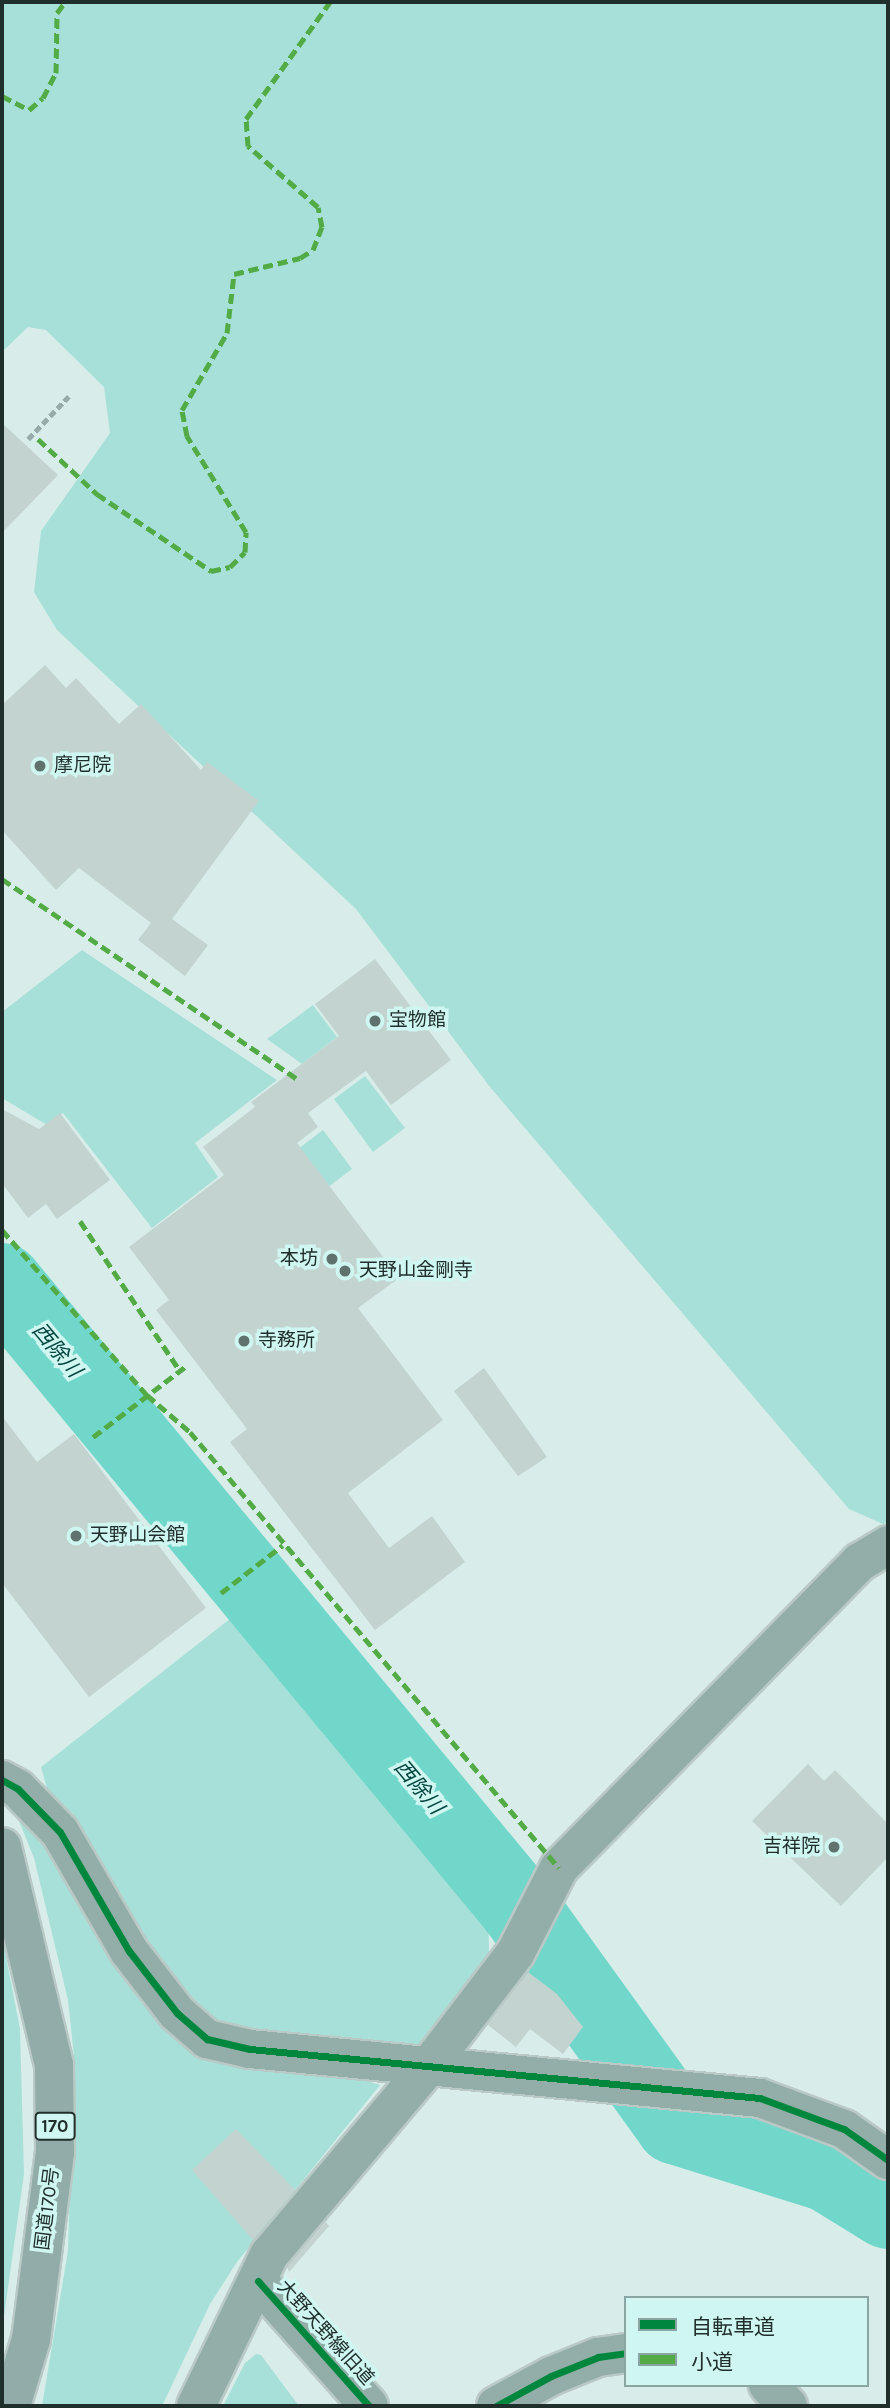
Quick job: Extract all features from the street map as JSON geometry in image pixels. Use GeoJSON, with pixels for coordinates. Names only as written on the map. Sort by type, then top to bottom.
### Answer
{"type":"FeatureCollection","features":[{"type":"Feature","properties":{"kind":"highway","name":"国道170号"},"geometry":{"type":"LineString","coordinates":[[2,1847],[54,2065],[55,2152],[31,2339],[11,2406]]}},
{"type":"Feature","properties":{"kind":"street"},"geometry":{"type":"LineString","coordinates":[[258,2281],[269,2255],[432,2062],[516,1952],[545,1890],[559,1868],[860,1562],[888,1545]]}},
{"type":"Feature","properties":{"kind":"street"},"geometry":{"type":"LineString","coordinates":[[2,1780],[18,1789],[61,1832],[129,1951],[177,2013],[207,2039],[250,2049],[432,2062],[606,2084],[680,2088],[760,2098],[844,2129],[888,2160]]}},
{"type":"Feature","properties":{"kind":"street","name":"大野天野線旧道"},"geometry":{"type":"LineString","coordinates":[[196,2406],[258,2281],[369,2406]]}},
{"type":"Feature","properties":{"kind":"street"},"geometry":{"type":"LineString","coordinates":[[496,2406],[551,2376],[598,2357],[624,2353]]}},
{"type":"Feature","properties":{"kind":"street"},"geometry":{"type":"LineString","coordinates":[[770,2387],[788,2406]]}},
{"type":"Feature","properties":{"kind":"path"},"geometry":{"type":"LineString","coordinates":[[28,439],[69,396]]}},
{"type":"Feature","properties":{"kind":"green space"},"geometry":{"type":"Polygon","coordinates":[[[2,2],[888,2],[888,1521],[883,1524],[849,1509],[490,1087],[356,909],[57,630],[34,592],[41,531],[110,433],[104,387],[46,330],[28,327],[2,352],[2,2]]]}},
{"type":"Feature","properties":{"kind":"green space"},"geometry":{"type":"Polygon","coordinates":[[[82,950],[277,1080],[195,1143],[218,1177],[152,1228],[63,1113],[47,1125],[2,1098],[2,1012],[82,950]]]}},
{"type":"Feature","properties":{"kind":"green space"},"geometry":{"type":"Polygon","coordinates":[[[313,1005],[337,1037],[302,1064],[267,1039],[313,1005]]]}},
{"type":"Feature","properties":{"kind":"green space"},"geometry":{"type":"Polygon","coordinates":[[[365,1076],[405,1128],[373,1152],[334,1099],[365,1076]]]}},
{"type":"Feature","properties":{"kind":"green space"},"geometry":{"type":"Polygon","coordinates":[[[323,1130],[352,1169],[271,1230],[242,1191],[323,1130]]]}},
{"type":"Feature","properties":{"kind":"green space"},"geometry":{"type":"Polygon","coordinates":[[[240,1611],[488,1888],[489,1959],[418,2045],[243,2035],[211,2020],[172,1982],[48,1792],[41,1767],[240,1611]]]}},
{"type":"Feature","properties":{"kind":"green space"},"geometry":{"type":"Polygon","coordinates":[[[15,1811],[30,1818],[158,2017],[380,2085],[237,2262],[210,2304],[162,2406],[42,2406],[68,2251],[74,2056],[68,2000],[34,1858],[15,1811]]]}},
{"type":"Feature","properties":{"kind":"green space"},"geometry":{"type":"Polygon","coordinates":[[[2,1936],[20,2029],[24,2174],[2,2330],[2,1936]]]}},
{"type":"Feature","properties":{"kind":"green space"},"geometry":{"type":"Polygon","coordinates":[[[256,2354],[261,2355],[299,2406],[223,2406],[245,2363],[256,2354]]]}},
{"type":"Feature","properties":{"kind":"building"},"geometry":{"type":"Polygon","coordinates":[[[2,423],[58,475],[2,533],[2,423]]]}},
{"type":"Feature","properties":{"kind":"building"},"geometry":{"type":"Polygon","coordinates":[[[45,665],[66,688],[76,678],[119,724],[141,704],[201,770],[207,762],[259,801],[172,919],[208,945],[185,976],[138,940],[151,923],[79,868],[56,890],[2,830],[2,705],[45,665]]]}},
{"type":"Feature","properties":{"kind":"building"},"geometry":{"type":"Polygon","coordinates":[[[375,959],[451,1060],[391,1105],[366,1071],[308,1113],[318,1127],[297,1143],[399,1278],[358,1308],[443,1420],[348,1493],[389,1548],[432,1516],[465,1562],[375,1630],[230,1442],[247,1429],[156,1310],[169,1300],[129,1247],[224,1175],[203,1147],[255,1107],[251,1102],[339,1036],[315,1004],[375,959]]]}},
{"type":"Feature","properties":{"kind":"building"},"geometry":{"type":"Polygon","coordinates":[[[2,1109],[39,1129],[60,1113],[110,1180],[57,1219],[46,1204],[28,1218],[2,1183],[2,1109]]]}},
{"type":"Feature","properties":{"kind":"building"},"geometry":{"type":"Polygon","coordinates":[[[484,1368],[547,1457],[518,1476],[454,1391],[484,1368]]]}},
{"type":"Feature","properties":{"kind":"building","name":"天野山会館"},"geometry":{"type":"Polygon","coordinates":[[[2,1416],[37,1462],[74,1434],[206,1608],[89,1697],[2,1583],[2,1416]]]}},
{"type":"Feature","properties":{"kind":"building","name":"吉祥院"},"geometry":{"type":"Polygon","coordinates":[[[808,1764],[824,1781],[835,1770],[888,1824],[888,1857],[841,1906],[752,1821],[808,1764]]]}},
{"type":"Feature","properties":{"kind":"building"},"geometry":{"type":"Polygon","coordinates":[[[528,1972],[557,1994],[583,2027],[563,2054],[530,2029],[516,2047],[488,2025],[528,1972]]]}},
{"type":"Feature","properties":{"kind":"building"},"geometry":{"type":"Polygon","coordinates":[[[236,2129],[295,2190],[253,2240],[192,2170],[236,2129]]]}},
{"type":"Feature","properties":{"kind":"building"},"geometry":{"type":"Polygon","coordinates":[[[326,2222],[329,2226],[289,2272],[287,2267],[326,2222]]]}},
{"type":"Feature","properties":{"kind":"waterway","name":"西除川"},"geometry":{"type":"LineString","coordinates":[[2,1283],[518,1906],[675,2124],[828,2172],[888,2209]]}},
{"type":"Feature","properties":{"kind":"marked path"},"geometry":{"type":"LineString","coordinates":[[2,96],[29,110],[43,98],[56,73],[57,13],[65,2]]}},
{"type":"Feature","properties":{"kind":"marked path"},"geometry":{"type":"LineString","coordinates":[[38,439],[97,494],[211,571],[230,567],[245,552],[246,532],[187,436],[182,410],[227,333],[234,274],[300,258],[313,250],[322,227],[318,207],[248,146],[246,119],[330,2]]}},
{"type":"Feature","properties":{"kind":"marked path"},"geometry":{"type":"LineString","coordinates":[[2,879],[297,1079]]}},
{"type":"Feature","properties":{"kind":"marked path"},"geometry":{"type":"LineString","coordinates":[[80,1221],[180,1371]]}},
{"type":"Feature","properties":{"kind":"marked path"},"geometry":{"type":"LineString","coordinates":[[2,1230],[147,1395],[190,1432],[559,1868]]}},
{"type":"Feature","properties":{"kind":"marked path"},"geometry":{"type":"LineString","coordinates":[[93,1437],[185,1367]]}},
{"type":"Feature","properties":{"kind":"marked path"},"geometry":{"type":"LineString","coordinates":[[221,1593],[283,1545]]}},
{"type":"Feature","properties":{"kind":"cycle path"},"geometry":{"type":"LineString","coordinates":[[2,1780],[18,1789],[60,1832],[129,1951],[177,2013],[207,2039],[250,2049],[760,2098],[844,2129],[888,2160]]}},
{"type":"Feature","properties":{"kind":"cycle path"},"geometry":{"type":"LineString","coordinates":[[258,2281],[369,2406]]}},
{"type":"Feature","properties":{"kind":"cycle path"},"geometry":{"type":"LineString","coordinates":[[496,2406],[551,2376],[598,2357],[624,2353]]}},
{"type":"Feature","properties":{"kind":"place","name":"摩尼院"},"geometry":{"type":"Point","coordinates":[40,766]}},
{"type":"Feature","properties":{"kind":"place","name":"宝物館"},"geometry":{"type":"Point","coordinates":[375,1021]}},
{"type":"Feature","properties":{"kind":"place","name":"本坊"},"geometry":{"type":"Point","coordinates":[332,1259]}},
{"type":"Feature","properties":{"kind":"place","name":"天野山金剛寺"},"geometry":{"type":"Point","coordinates":[345,1271]}},
{"type":"Feature","properties":{"kind":"place","name":"寺務所"},"geometry":{"type":"Point","coordinates":[244,1341]}},
{"type":"Feature","properties":{"kind":"place","name":"天野山会館"},"geometry":{"type":"Point","coordinates":[76,1536]}},
{"type":"Feature","properties":{"kind":"place","name":"吉祥院"},"geometry":{"type":"Point","coordinates":[834,1847]}}]}
